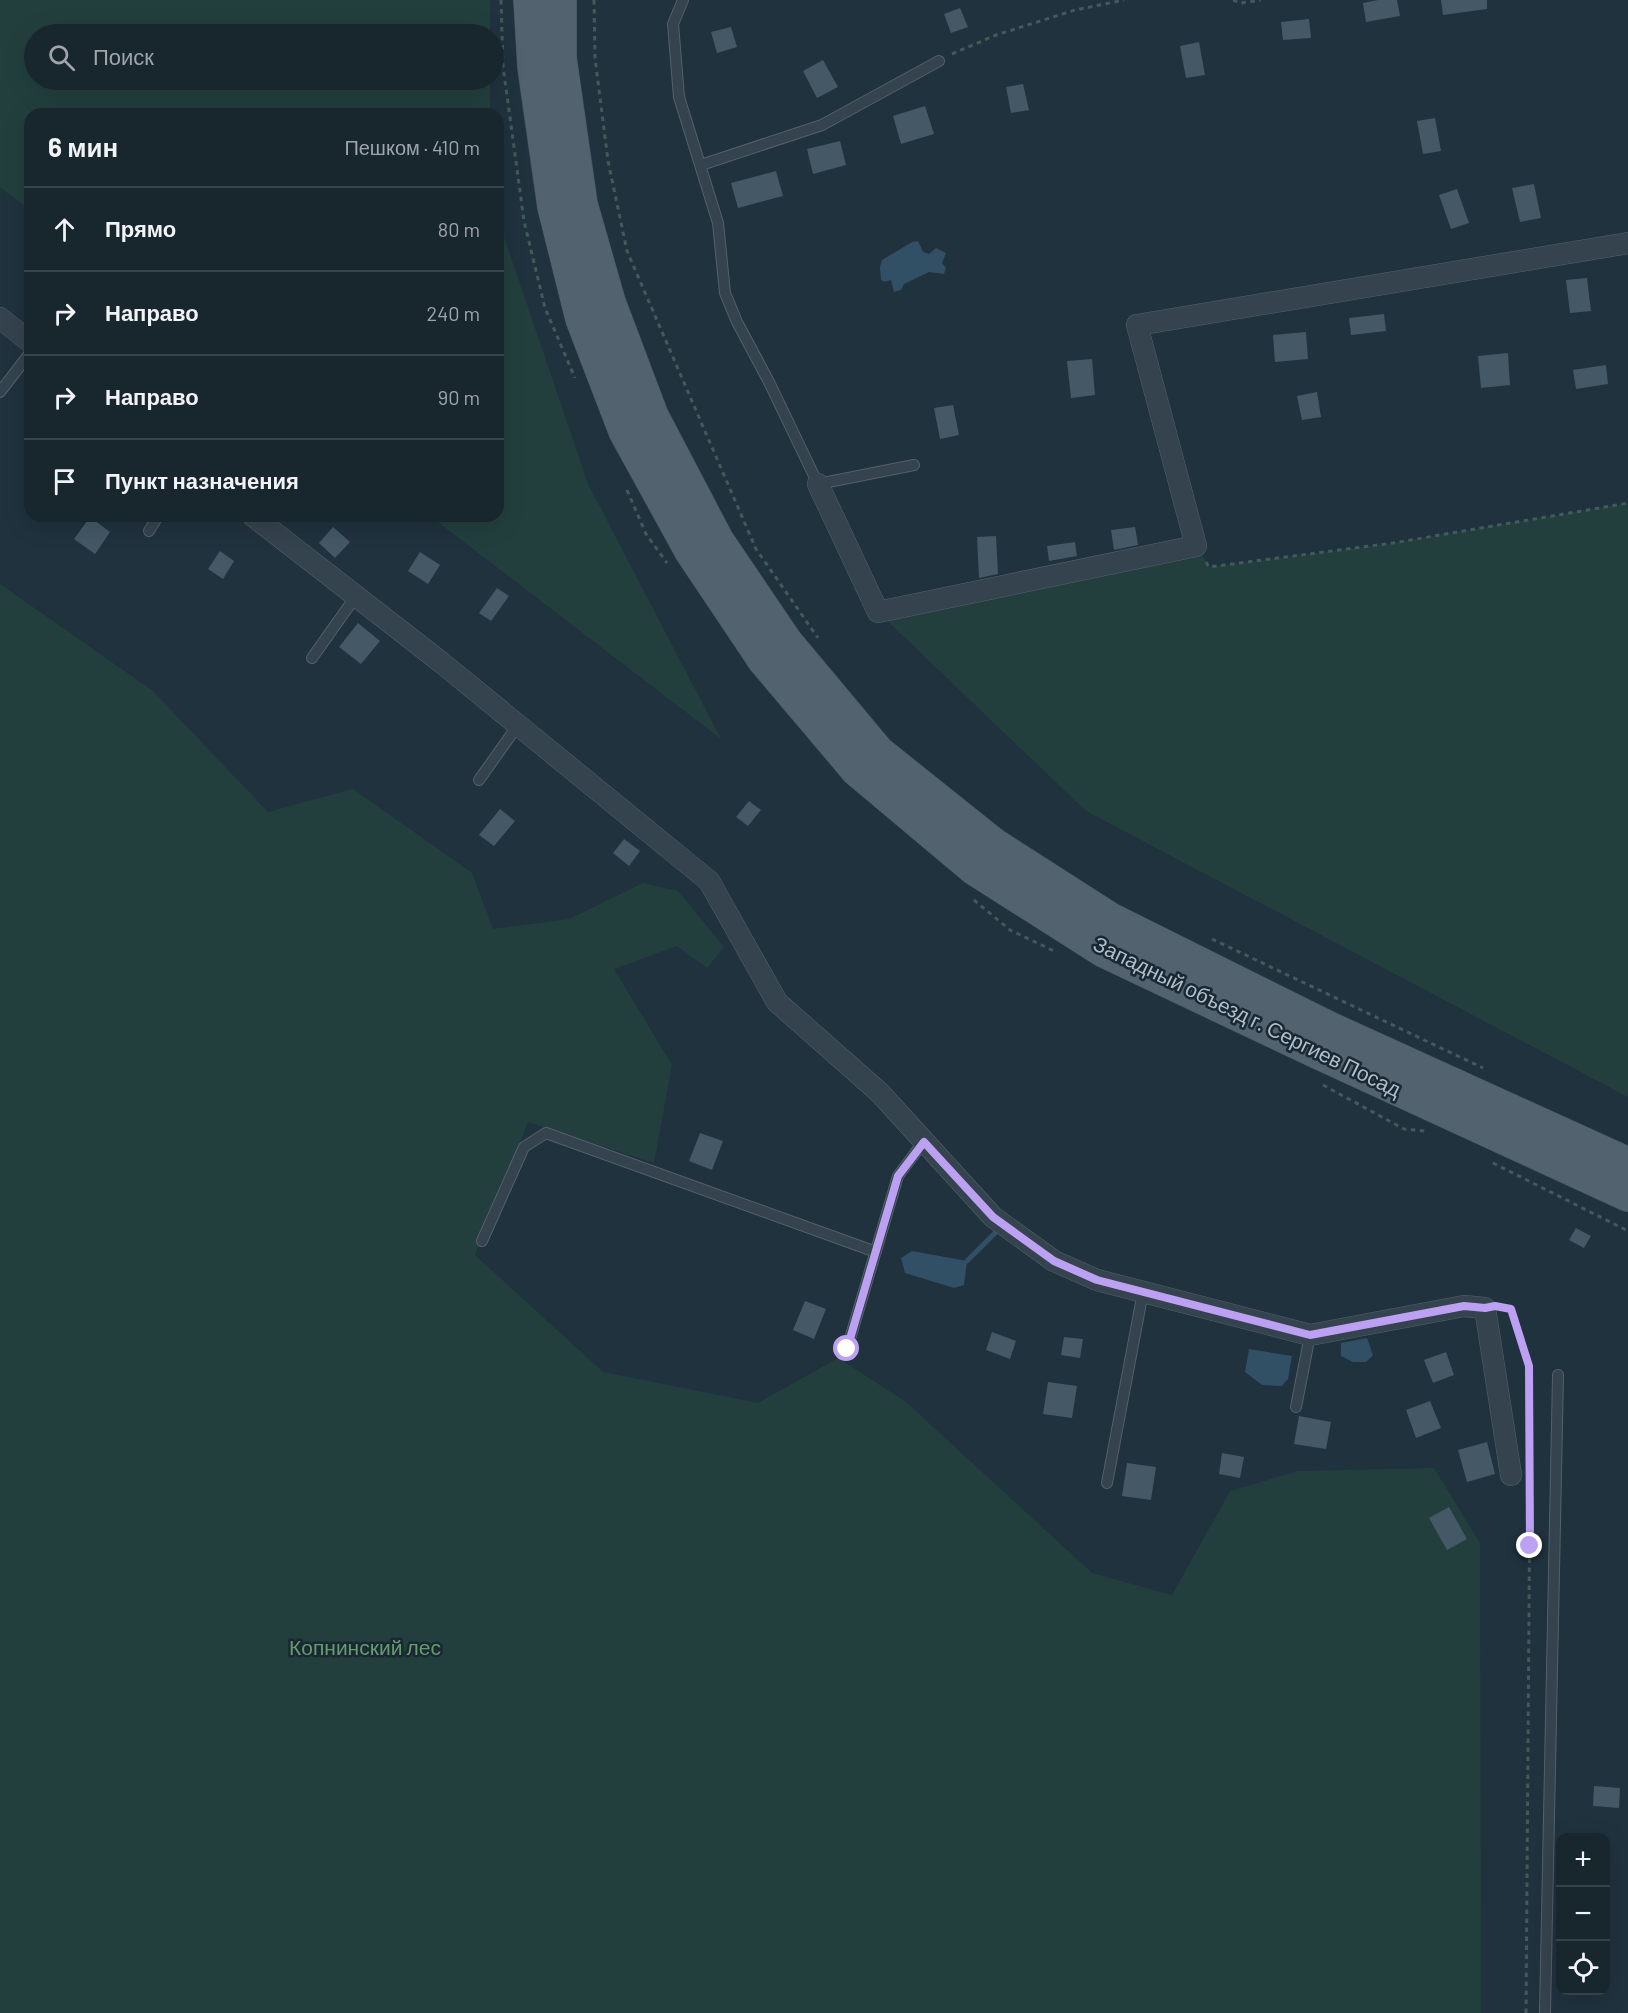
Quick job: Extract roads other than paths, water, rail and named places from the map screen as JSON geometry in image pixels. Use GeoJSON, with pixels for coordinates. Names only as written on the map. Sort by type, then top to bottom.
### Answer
{"type":"FeatureCollection","features":[{"type":"Feature","properties":{"kind":"main road","name":"Западный объезд г. Сергиев Посад"},"geometry":{"type":"LineString","coordinates":[[530,0],[534,67],[554,207],[582,320],[625,431],[691,551],[764,660],[857,770],[975,869],[1104,951],[1628,1195]]}},
{"type":"Feature","properties":{"kind":"main road","name":"Западный объезд г. Сергиев Посад"},"geometry":{"type":"LineString","coordinates":[[560,0],[561,58],[581,204],[609,302],[652,416],[717,540],[786,642],[878,752],[993,844],[1110,919],[1329,1028],[1628,1164]]}},
{"type":"Feature","properties":{"kind":"street"},"geometry":{"type":"LineString","coordinates":[[818,484],[878,612],[1196,546],[1137,325],[1628,243]]}},
{"type":"Feature","properties":{"kind":"street"},"geometry":{"type":"LineString","coordinates":[[0,318],[24,337]]}},
{"type":"Feature","properties":{"kind":"street"},"geometry":{"type":"LineString","coordinates":[[261,522],[518,725],[709,881],[777,1002],[880,1094],[993,1217],[1054,1261],[1097,1280],[1310,1335],[1464,1306],[1485,1308],[1521,1474]]}},
{"type":"Feature","properties":{"kind":"lane"},"geometry":{"type":"LineString","coordinates":[[683,0],[673,24],[679,97],[718,223],[724,293],[737,322],[818,484],[914,465]]}},
{"type":"Feature","properties":{"kind":"lane"},"geometry":{"type":"LineString","coordinates":[[701,165],[822,125],[939,61]]}},
{"type":"Feature","properties":{"kind":"lane"},"geometry":{"type":"LineString","coordinates":[[0,392],[24,361]]}},
{"type":"Feature","properties":{"kind":"lane"},"geometry":{"type":"LineString","coordinates":[[149,531],[154,522]]}},
{"type":"Feature","properties":{"kind":"lane"},"geometry":{"type":"LineString","coordinates":[[312,658],[356,596]]}},
{"type":"Feature","properties":{"kind":"lane"},"geometry":{"type":"LineString","coordinates":[[479,780],[518,725]]}},
{"type":"Feature","properties":{"kind":"lane"},"geometry":{"type":"LineString","coordinates":[[482,1241],[524,1147],[546,1133],[876,1252]]}},
{"type":"Feature","properties":{"kind":"lane"},"geometry":{"type":"LineString","coordinates":[[847,1349],[898,1176],[924,1142]]}},
{"type":"Feature","properties":{"kind":"lane"},"geometry":{"type":"LineString","coordinates":[[1107,1483],[1143,1292]]}},
{"type":"Feature","properties":{"kind":"lane"},"geometry":{"type":"LineString","coordinates":[[1296,1407],[1310,1335]]}},
{"type":"Feature","properties":{"kind":"lane"},"geometry":{"type":"LineString","coordinates":[[1545,2013],[1558,1375]]}},
{"type":"Feature","properties":{"kind":"water"},"geometry":{"type":"Polygon","coordinates":[[[918,241],[923,252],[929,254],[936,248],[946,253],[942,263],[946,268],[944,274],[929,272],[904,284],[901,290],[894,292],[891,280],[884,282],[881,280],[882,260],[912,242],[918,241]]]}},
{"type":"Feature","properties":{"kind":"water"},"geometry":{"type":"Polygon","coordinates":[[[912,1251],[967,1261],[964,1285],[954,1288],[905,1273],[901,1258],[912,1251]]]}},
{"type":"Feature","properties":{"kind":"water"},"geometry":{"type":"Polygon","coordinates":[[[1367,1338],[1373,1355],[1366,1362],[1353,1362],[1341,1356],[1341,1343],[1367,1338]]]}},
{"type":"Feature","properties":{"kind":"water"},"geometry":{"type":"Polygon","coordinates":[[[1249,1349],[1292,1356],[1288,1379],[1282,1386],[1262,1385],[1245,1372],[1249,1349]]]}},
{"type":"Feature","properties":{"kind":"waterway"},"geometry":{"type":"LineString","coordinates":[[967,1261],[997,1231]]}},
{"type":"Feature","properties":{"kind":"park label","name":"Копнинский лес"},"geometry":{"type":"Point","coordinates":[365,1648]}}]}
